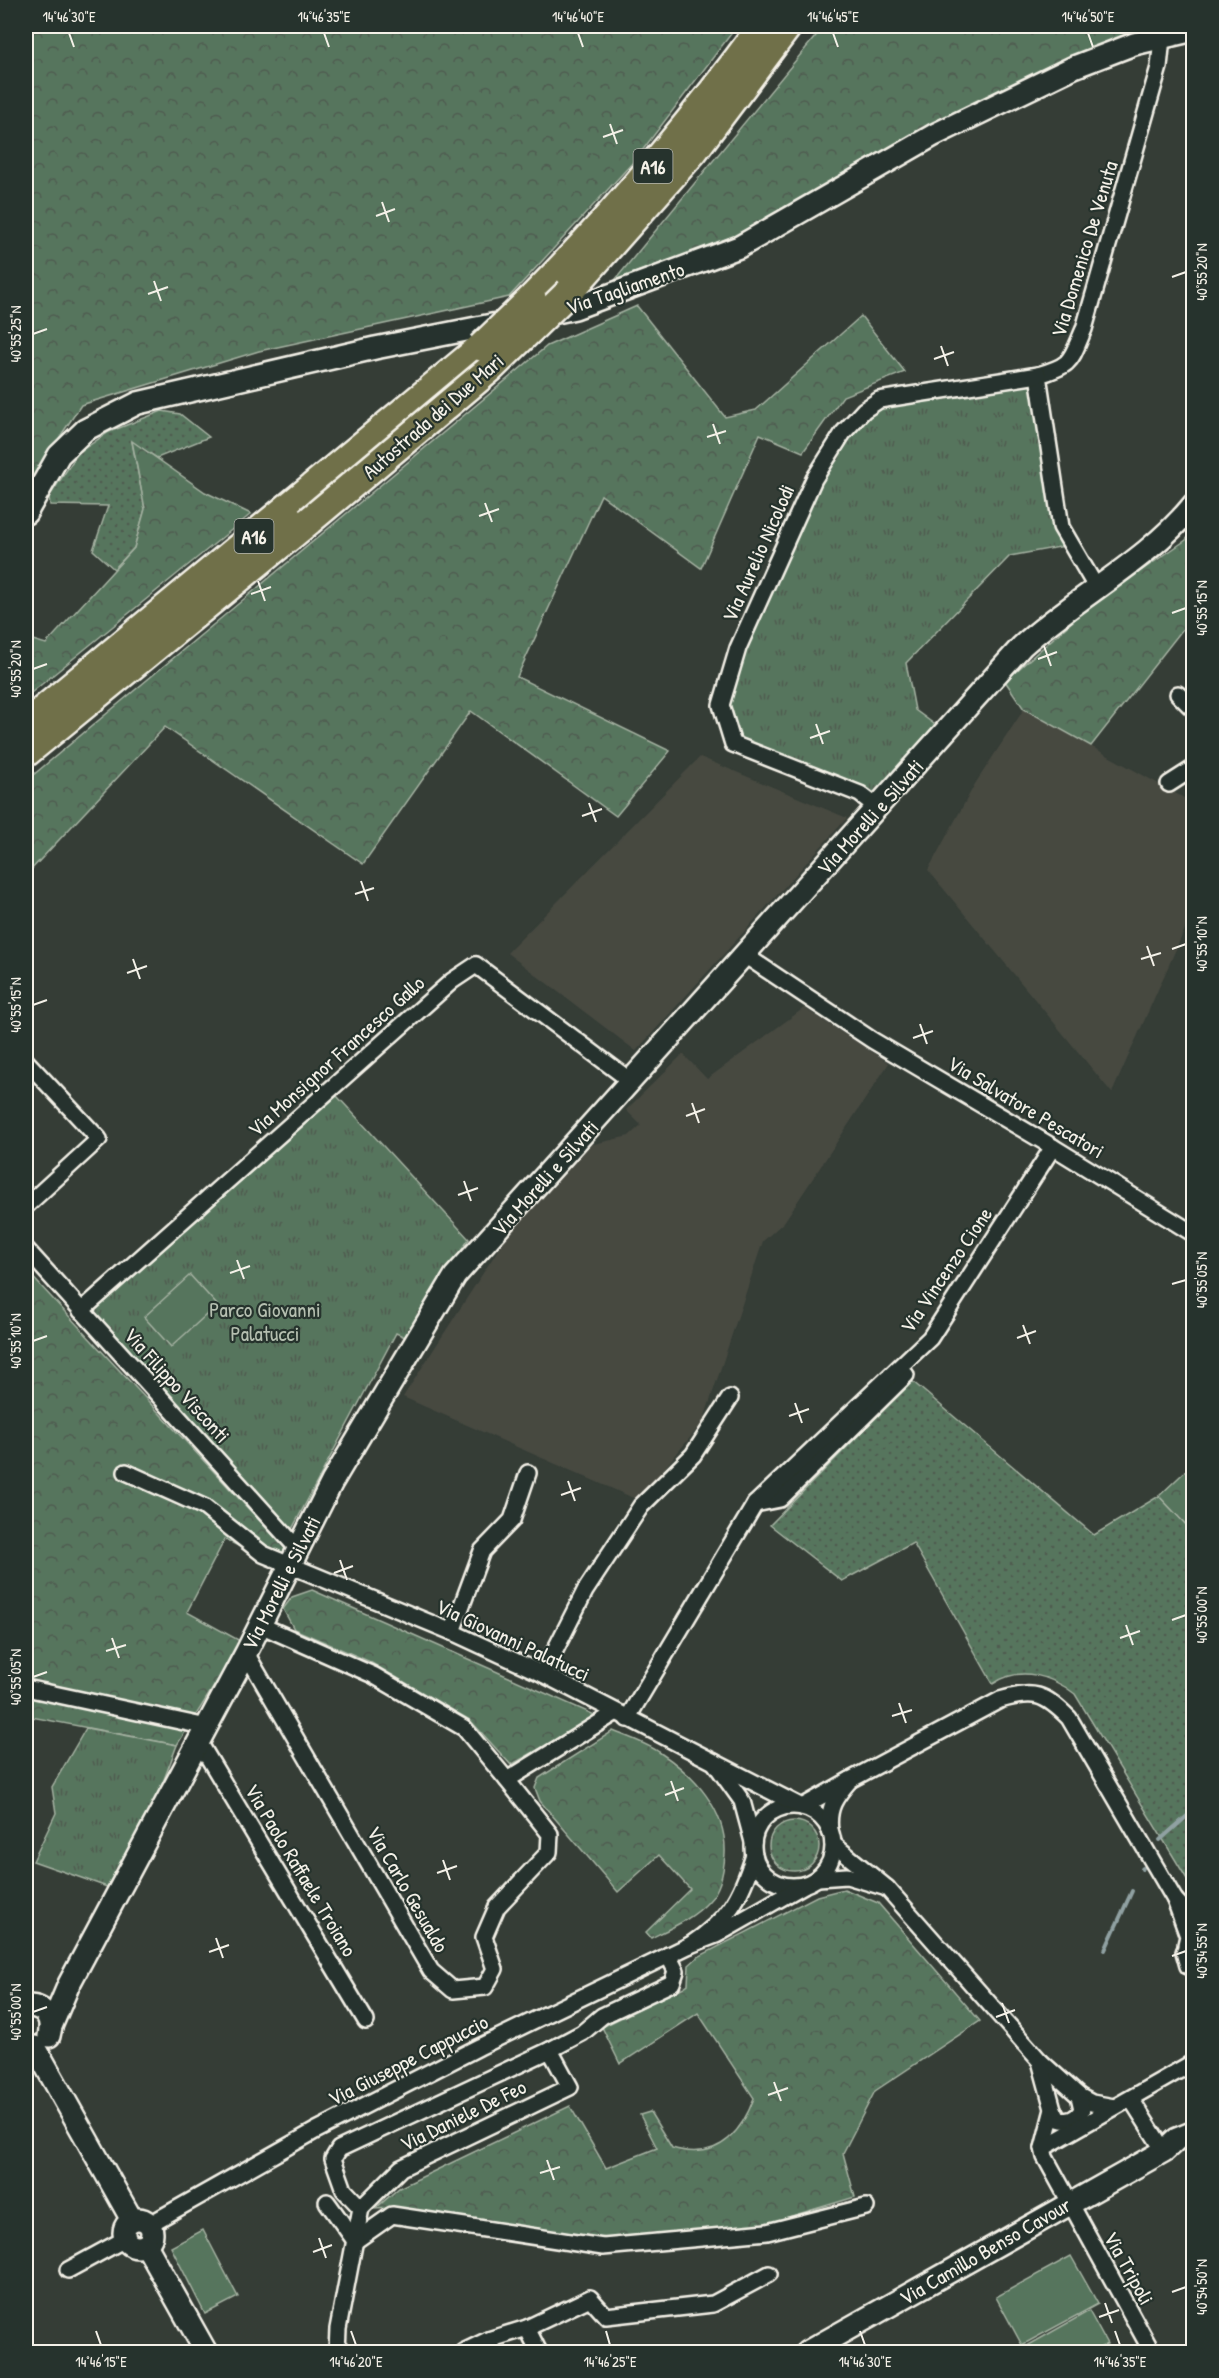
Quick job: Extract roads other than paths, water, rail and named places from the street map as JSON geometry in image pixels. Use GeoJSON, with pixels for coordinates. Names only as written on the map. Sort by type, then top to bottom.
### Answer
{"type":"FeatureCollection","features":[{"type":"Feature","properties":{"kind":"highway","name":"Autostrada dei Due Mari"},"geometry":{"type":"LineString","coordinates":[[26,724],[481,346],[532,298],[592,236],[676,139],[762,26]]}},
{"type":"Feature","properties":{"kind":"highway","name":"Autostrada dei Due Mari"},"geometry":{"type":"LineString","coordinates":[[26,753],[481,377],[569,292],[693,151],[788,26]]}},
{"type":"Feature","properties":{"kind":"main road","name":"Via Tagliamento"},"geometry":{"type":"LineString","coordinates":[[26,513],[59,455],[85,430],[138,403],[375,348],[575,308],[739,247],[934,135],[1074,67],[1134,44],[1194,30]]}},
{"type":"Feature","properties":{"kind":"main road","name":"Via Morelli e Silvati"},"geometry":{"type":"LineString","coordinates":[[30,2047],[45,2040],[69,1984],[246,1653],[332,1482],[455,1276],[746,956],[1022,646],[1095,587],[1147,551],[1177,525],[1194,504]]}},
{"type":"Feature","properties":{"kind":"main road"},"geometry":{"type":"LineString","coordinates":[[29,2006],[69,1984]]}},
{"type":"Feature","properties":{"kind":"main road"},"geometry":{"type":"LineString","coordinates":[[29,2006],[45,2011],[51,2029]]}},
{"type":"Feature","properties":{"kind":"main road"},"geometry":{"type":"LineString","coordinates":[[30,2047],[136,2228],[136,2247],[146,2245],[206,2352]]}},
{"type":"Feature","properties":{"kind":"main road"},"geometry":{"type":"LineString","coordinates":[[1164,2151],[1178,2139],[1194,2132]]}},
{"type":"Feature","properties":{"kind":"main road"},"geometry":{"type":"LineString","coordinates":[[1164,2151],[1194,2144]]}},
{"type":"Feature","properties":{"kind":"main road","name":"Via Camillo Benso Cavour"},"geometry":{"type":"LineString","coordinates":[[807,2352],[1164,2151]]}},
{"type":"Feature","properties":{"kind":"street","name":"Via Domenico De Venuta"},"geometry":{"type":"LineString","coordinates":[[1038,375],[1062,368],[1073,356],[1084,329],[1159,67],[1162,38]]}},
{"type":"Feature","properties":{"kind":"street"},"geometry":{"type":"LineString","coordinates":[[1038,375],[1061,527],[1095,587]]}},
{"type":"Feature","properties":{"kind":"street","name":"Via Aurelio Nicolodi"},"geometry":{"type":"LineString","coordinates":[[878,808],[860,794],[733,744],[721,705],[738,648],[814,479],[843,433],[864,410],[879,400],[1038,375]]}},
{"type":"Feature","properties":{"kind":"street"},"geometry":{"type":"LineString","coordinates":[[1178,694],[1194,710]]}},
{"type":"Feature","properties":{"kind":"street"},"geometry":{"type":"LineString","coordinates":[[1169,784],[1194,768]]}},
{"type":"Feature","properties":{"kind":"street","name":"Via Salvatore Pescatori"},"geometry":{"type":"LineString","coordinates":[[746,956],[872,1040],[1194,1234]]}},
{"type":"Feature","properties":{"kind":"street","name":"Via Monsignor Francesco Gallo"},"geometry":{"type":"LineString","coordinates":[[81,1311],[452,981],[476,965],[632,1082]]}},
{"type":"Feature","properties":{"kind":"street"},"geometry":{"type":"LineString","coordinates":[[26,1060],[99,1139],[26,1206]]}},
{"type":"Feature","properties":{"kind":"street","name":"Via Vincenzo Cione"},"geometry":{"type":"LineString","coordinates":[[621,1716],[756,1504],[930,1338],[1053,1147]]}},
{"type":"Feature","properties":{"kind":"street","name":"Via Filippo Visconti"},"geometry":{"type":"LineString","coordinates":[[26,1249],[294,1557]]}},
{"type":"Feature","properties":{"kind":"street"},"geometry":{"type":"LineString","coordinates":[[756,1504],[780,1499],[906,1375]]}},
{"type":"Feature","properties":{"kind":"street"},"geometry":{"type":"LineString","coordinates":[[543,1674],[585,1591],[642,1506],[693,1455],[730,1398]]}},
{"type":"Feature","properties":{"kind":"street","name":"Via Giovanni Palatucci"},"geometry":{"type":"LineString","coordinates":[[126,1472],[204,1507],[263,1554],[294,1557],[543,1674],[802,1807]]}},
{"type":"Feature","properties":{"kind":"street"},"geometry":{"type":"LineString","coordinates":[[452,1632],[482,1551],[512,1520],[528,1473]]}},
{"type":"Feature","properties":{"kind":"street","name":"Via Carlo Gesualdo"},"geometry":{"type":"LineString","coordinates":[[246,1653],[431,1971],[453,1990],[485,1987],[495,1969],[484,1936],[497,1907],[549,1852],[550,1834],[464,1728],[373,1675],[260,1625]]}},
{"type":"Feature","properties":{"kind":"street"},"geometry":{"type":"LineString","coordinates":[[26,1688],[203,1734]]}},
{"type":"Feature","properties":{"kind":"street"},"geometry":{"type":"LineString","coordinates":[[887,1888],[847,1876],[793,1886],[780,1884],[764,1873],[754,1849],[757,1829],[765,1818],[776,1810],[802,1807],[1000,1700],[1025,1693],[1050,1699],[1069,1718],[1175,1900],[1190,1941],[1185,1960],[1194,1971]]}},
{"type":"Feature","properties":{"kind":"street"},"geometry":{"type":"LineString","coordinates":[[507,1780],[621,1716]]}},
{"type":"Feature","properties":{"kind":"street","name":"Via Paolo Raffaele Troiano"},"geometry":{"type":"LineString","coordinates":[[203,1734],[366,2021]]}},
{"type":"Feature","properties":{"kind":"street","name":"Via Giovanni Palatucci"},"geometry":{"type":"LineString","coordinates":[[714,1762],[742,1801],[754,1849]]}},
{"type":"Feature","properties":{"kind":"street"},"geometry":{"type":"LineString","coordinates":[[812,1881],[829,1863],[832,1838],[828,1816],[831,1804],[850,1780]]}},
{"type":"Feature","properties":{"kind":"street"},"geometry":{"type":"LineString","coordinates":[[802,1807],[814,1812],[832,1838],[887,1888],[1040,2061],[1079,2096],[1092,2103],[1114,2107]]}},
{"type":"Feature","properties":{"kind":"street","name":"Via Giuseppe Cappuccio"},"geometry":{"type":"LineString","coordinates":[[690,1945],[713,1930],[733,1907],[754,1849]]}},
{"type":"Feature","properties":{"kind":"street","name":"Via Giuseppe Cappuccio"},"geometry":{"type":"LineString","coordinates":[[68,2270],[136,2228],[315,2131],[479,2047],[668,1955],[716,1935],[812,1881]]}},
{"type":"Feature","properties":{"kind":"street"},"geometry":{"type":"LineString","coordinates":[[1175,1900],[1194,1920]]}},
{"type":"Feature","properties":{"kind":"street","name":"Via Daniele De Feo"},"geometry":{"type":"LineString","coordinates":[[550,2050],[570,2087],[401,2168],[361,2208],[344,2190],[333,2159],[339,2149],[550,2050],[582,2033],[602,2016],[672,1983],[676,1971],[668,1955]]}},
{"type":"Feature","properties":{"kind":"street"},"geometry":{"type":"LineString","coordinates":[[1040,2061],[1053,2109],[1059,2119],[1071,2120],[1079,2116],[1082,2109],[1079,2096]]}},
{"type":"Feature","properties":{"kind":"street"},"geometry":{"type":"LineString","coordinates":[[1043,2148],[1194,2062]]}},
{"type":"Feature","properties":{"kind":"street"},"geometry":{"type":"LineString","coordinates":[[1131,2099],[1164,2151]]}},
{"type":"Feature","properties":{"kind":"street"},"geometry":{"type":"LineString","coordinates":[[1053,2109],[1043,2148],[1045,2157],[1070,2203]]}},
{"type":"Feature","properties":{"kind":"street"},"geometry":{"type":"LineString","coordinates":[[327,2202],[355,2241]]}},
{"type":"Feature","properties":{"kind":"street","name":"Via Tripoli"},"geometry":{"type":"LineString","coordinates":[[1070,2203],[1152,2352]]}},
{"type":"Feature","properties":{"kind":"street"},"geometry":{"type":"LineString","coordinates":[[355,2241],[392,2215],[603,2247],[767,2232],[866,2207]]}},
{"type":"Feature","properties":{"kind":"street"},"geometry":{"type":"LineString","coordinates":[[337,2352],[338,2329],[361,2208]]}},
{"type":"Feature","properties":{"kind":"street"},"geometry":{"type":"LineString","coordinates":[[463,2352],[492,2346],[590,2298],[606,2316],[713,2304],[769,2274]]}},
{"type":"Feature","properties":{"kind":"street"},"geometry":{"type":"LineString","coordinates":[[527,2328],[539,2352]]}},
{"type":"Feature","properties":{"kind":"waterway"},"geometry":{"type":"LineString","coordinates":[[1160,1840],[1194,1810]]}},
{"type":"Feature","properties":{"kind":"waterway"},"geometry":{"type":"LineString","coordinates":[[1105,1950],[1132,1891]]}},
{"type":"Feature","properties":{"kind":"park label","name":"Parco Giovanni Palatucci"},"geometry":{"type":"Point","coordinates":[265,1321]}}]}
